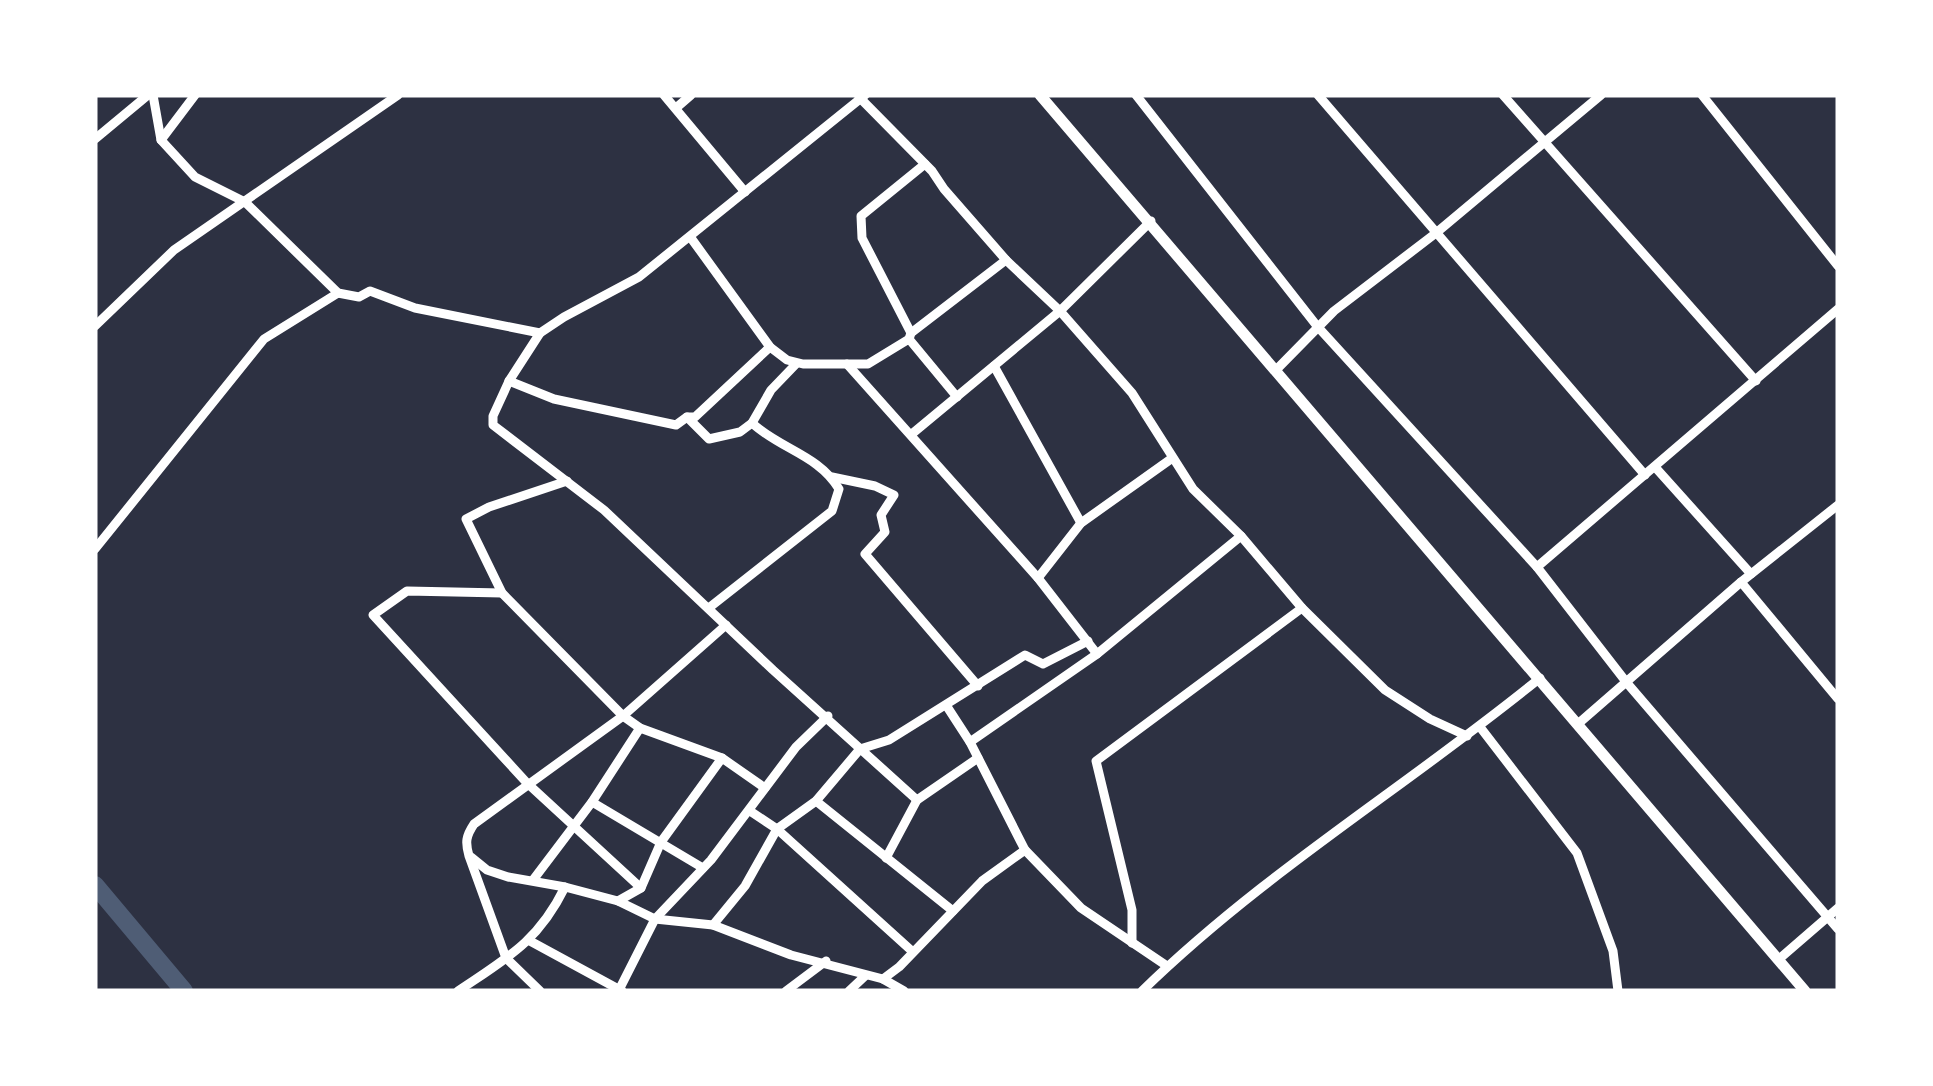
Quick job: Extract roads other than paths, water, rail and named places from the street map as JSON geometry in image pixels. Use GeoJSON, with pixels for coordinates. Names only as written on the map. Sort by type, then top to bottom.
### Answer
{"type":"FeatureCollection","features":[{"type":"Feature","properties":{"kind":"street"},"geometry":{"type":"LineString","coordinates":[[95,138],[151,95],[161,140],[195,177],[245,202],[338,293],[360,297],[370,291],[415,308],[540,333]]}},
{"type":"Feature","properties":{"kind":"street"},"geometry":{"type":"LineString","coordinates":[[161,140],[195,95]]}},
{"type":"Feature","properties":{"kind":"street"},"geometry":{"type":"LineString","coordinates":[[95,326],[174,250],[398,95]]}},
{"type":"Feature","properties":{"kind":"street"},"geometry":{"type":"LineString","coordinates":[[664,95],[745,192]]}},
{"type":"Feature","properties":{"kind":"street"},"geometry":{"type":"LineString","coordinates":[[676,108],[690,95]]}},
{"type":"Feature","properties":{"kind":"street"},"geometry":{"type":"LineString","coordinates":[[1040,95],[1805,991]]}},
{"type":"Feature","properties":{"kind":"street"},"geometry":{"type":"LineString","coordinates":[[1136,95],[1317,326],[1536,567],[1627,683],[1838,929]]}},
{"type":"Feature","properties":{"kind":"street"},"geometry":{"type":"LineString","coordinates":[[1318,95],[1645,475]]}},
{"type":"Feature","properties":{"kind":"street"},"geometry":{"type":"LineString","coordinates":[[1503,95],[1756,380]]}},
{"type":"Feature","properties":{"kind":"street"},"geometry":{"type":"LineString","coordinates":[[1276,369],[1317,326],[1436,233],[1600,95]]}},
{"type":"Feature","properties":{"kind":"street"},"geometry":{"type":"LineString","coordinates":[[1702,95],[1838,266]]}},
{"type":"Feature","properties":{"kind":"street"},"geometry":{"type":"LineString","coordinates":[[917,800],[604,510],[493,425],[493,416],[509,381],[540,333],[564,316],[639,278],[861,97],[925,164],[1006,260],[1060,310],[1132,393],[1193,490],[1241,536],[1302,608],[1386,690],[1430,719],[1467,736]]}},
{"type":"Feature","properties":{"kind":"street"},"geometry":{"type":"LineString","coordinates":[[925,164],[861,216],[859,226],[911,336],[957,396]]}},
{"type":"Feature","properties":{"kind":"street"},"geometry":{"type":"LineString","coordinates":[[912,434],[1060,310],[1151,222]]}},
{"type":"Feature","properties":{"kind":"street"},"geometry":{"type":"LineString","coordinates":[[691,238],[770,347],[796,364],[868,364],[911,336],[1006,260]]}},
{"type":"Feature","properties":{"kind":"street"},"geometry":{"type":"LineString","coordinates":[[95,549],[264,339],[338,293]]}},
{"type":"Feature","properties":{"kind":"street"},"geometry":{"type":"LineString","coordinates":[[1536,567],[1838,309]]}},
{"type":"Feature","properties":{"kind":"street"},"geometry":{"type":"LineString","coordinates":[[509,381],[554,399],[676,425],[695,417],[770,347]]}},
{"type":"Feature","properties":{"kind":"street"},"geometry":{"type":"LineString","coordinates":[[688,417],[709,438],[740,432],[752,423],[771,390],[796,364]]}},
{"type":"Feature","properties":{"kind":"street"},"geometry":{"type":"LineString","coordinates":[[847,364],[1038,578],[1098,654]]}},
{"type":"Feature","properties":{"kind":"street"},"geometry":{"type":"LineString","coordinates":[[994,366],[1081,524]]}},
{"type":"Feature","properties":{"kind":"street"},"geometry":{"type":"LineString","coordinates":[[710,607],[832,511],[839,489],[820,465],[764,434],[752,423]]}},
{"type":"Feature","properties":{"kind":"street"},"geometry":{"type":"LineString","coordinates":[[1038,578],[1081,524],[1171,460]]}},
{"type":"Feature","properties":{"kind":"street"},"geometry":{"type":"LineString","coordinates":[[1655,467],[1751,574]]}},
{"type":"Feature","properties":{"kind":"street"},"geometry":{"type":"LineString","coordinates":[[832,477],[875,486],[894,495],[881,515],[885,532],[865,554],[978,686]]}},
{"type":"Feature","properties":{"kind":"street"},"geometry":{"type":"LineString","coordinates":[[568,481],[466,518],[502,592],[623,716],[640,728],[722,758],[765,788]]}},
{"type":"Feature","properties":{"kind":"street"},"geometry":{"type":"LineString","coordinates":[[1579,724],[1741,582],[1838,505]]}},
{"type":"Feature","properties":{"kind":"street"},"geometry":{"type":"LineString","coordinates":[[970,742],[1098,654],[1241,536]]}},
{"type":"Feature","properties":{"kind":"street"},"geometry":{"type":"LineString","coordinates":[[1741,582],[1838,700]]}},
{"type":"Feature","properties":{"kind":"street"},"geometry":{"type":"LineString","coordinates":[[502,592],[407,591],[372,616],[527,783],[641,888]]}},
{"type":"Feature","properties":{"kind":"street"},"geometry":{"type":"LineString","coordinates":[[1132,944],[1132,910],[1096,761],[1302,608]]}},
{"type":"Feature","properties":{"kind":"street"},"geometry":{"type":"LineString","coordinates":[[540,991],[506,958],[468,856],[465,842],[474,824],[623,716],[726,625]]}},
{"type":"Feature","properties":{"kind":"street"},"geometry":{"type":"LineString","coordinates":[[712,925],[745,886],[778,829],[816,801],[860,749],[889,740],[1025,655],[1043,664],[1088,641]]}},
{"type":"Feature","properties":{"kind":"street"},"geometry":{"type":"LineString","coordinates":[[1142,991],[1260,887],[1480,727],[1540,678]]}},
{"type":"Feature","properties":{"kind":"street"},"geometry":{"type":"LineString","coordinates":[[946,705],[970,742],[1025,850],[1081,908],[1167,966]]}},
{"type":"Feature","properties":{"kind":"street"},"geometry":{"type":"LineString","coordinates":[[530,941],[621,990],[655,920],[750,811],[796,747],[828,716]]}},
{"type":"Feature","properties":{"kind":"street"},"geometry":{"type":"LineString","coordinates":[[1480,727],[1577,853],[1613,951],[1618,991]]}},
{"type":"Feature","properties":{"kind":"street"},"geometry":{"type":"LineString","coordinates":[[533,880],[592,802],[640,728]]}},
{"type":"Feature","properties":{"kind":"street"},"geometry":{"type":"LineString","coordinates":[[618,901],[641,888],[662,842],[722,758]]}},
{"type":"Feature","properties":{"kind":"street"},"geometry":{"type":"LineString","coordinates":[[886,858],[917,800],[978,758]]}},
{"type":"Feature","properties":{"kind":"street"},"geometry":{"type":"LineString","coordinates":[[816,801],[953,911]]}},
{"type":"Feature","properties":{"kind":"street"},"geometry":{"type":"LineString","coordinates":[[592,802],[703,868]]}},
{"type":"Feature","properties":{"kind":"street"},"geometry":{"type":"LineString","coordinates":[[750,811],[778,829],[913,952]]}},
{"type":"Feature","properties":{"kind":"street"},"geometry":{"type":"LineString","coordinates":[[882,979],[982,880],[1025,850]]}},
{"type":"Feature","properties":{"kind":"street"},"geometry":{"type":"LineString","coordinates":[[468,856],[487,870],[618,901],[655,920],[712,925],[791,954],[882,979],[904,991]]}},
{"type":"Feature","properties":{"kind":"street"},"geometry":{"type":"LineString","coordinates":[[458,991],[530,941],[565,887]]}},
{"type":"Feature","properties":{"kind":"street"},"geometry":{"type":"LineString","coordinates":[[1780,959],[1838,908]]}},
{"type":"Feature","properties":{"kind":"street"},"geometry":{"type":"LineString","coordinates":[[786,991],[826,961]]}},
{"type":"Feature","properties":{"kind":"street"},"geometry":{"type":"LineString","coordinates":[[850,991],[865,976]]}},
{"type":"Feature","properties":{"kind":"waterway"},"geometry":{"type":"LineString","coordinates":[[95,885],[184,991]]}}]}
